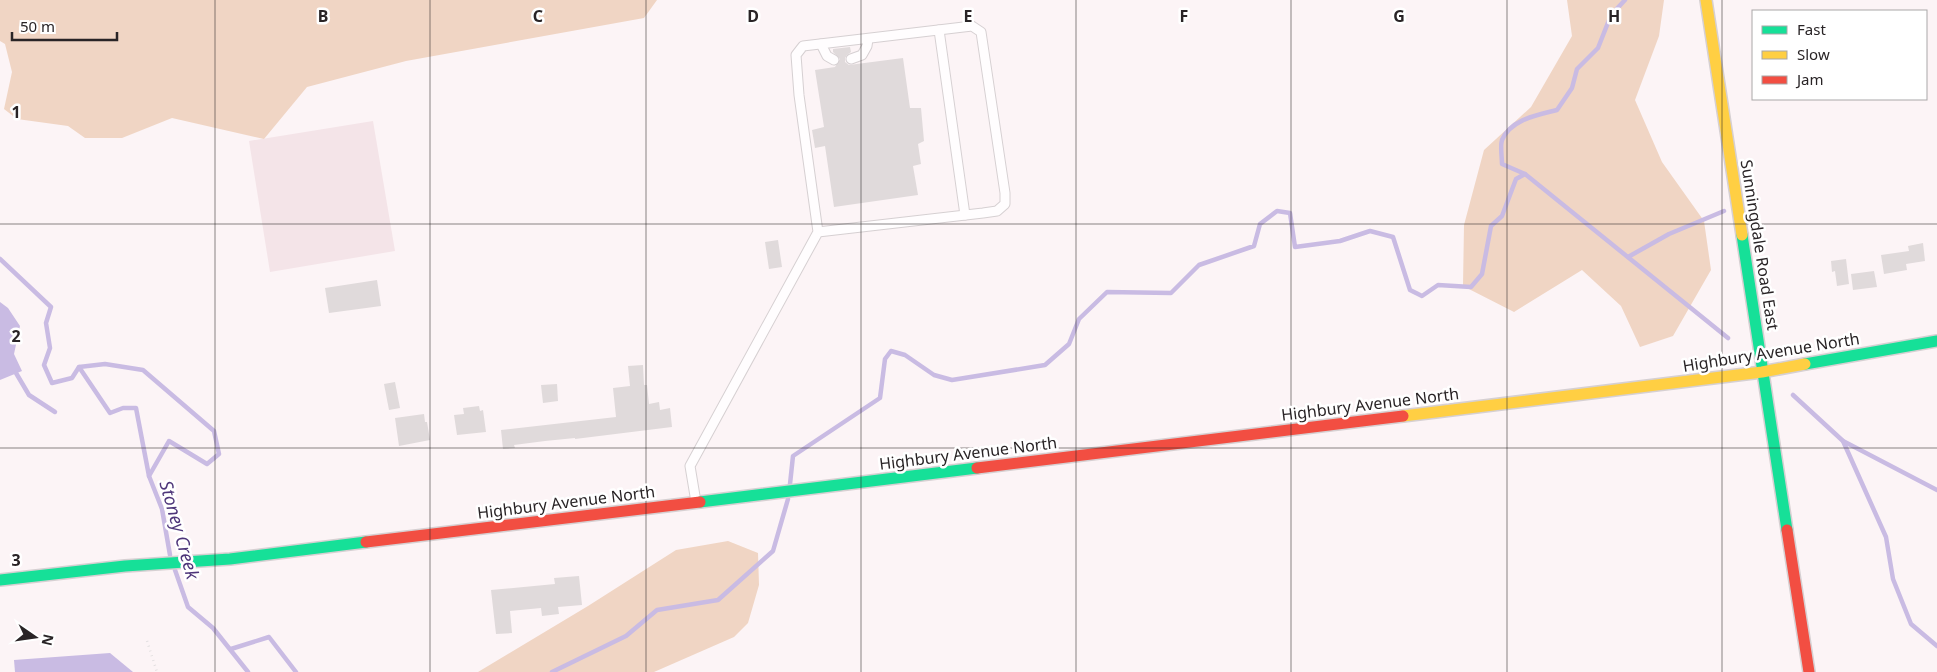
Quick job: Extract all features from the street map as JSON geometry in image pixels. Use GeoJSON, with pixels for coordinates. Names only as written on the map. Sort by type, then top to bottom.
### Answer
{"type":"FeatureCollection","features":[{"type":"Feature","properties":{"kind":"main road","name":"Sunningdale Road East"},"geometry":{"type":"LineString","coordinates":[[1706,0],[1809,672]]}},
{"type":"Feature","properties":{"kind":"main road","name":"Highbury Avenue North"},"geometry":{"type":"LineString","coordinates":[[0,580],[125,566],[230,559],[1762,372],[1937,341]]}},
{"type":"Feature","properties":{"kind":"lane"},"geometry":{"type":"LineString","coordinates":[[696,502],[690,466],[818,232],[799,95],[796,55],[803,46],[972,26],[981,32],[1005,193],[1005,204],[997,211],[818,232]]}},
{"type":"Feature","properties":{"kind":"lane"},"geometry":{"type":"LineString","coordinates":[[939,30],[964,215]]}},
{"type":"Feature","properties":{"kind":"lane"},"geometry":{"type":"LineString","coordinates":[[852,59],[862,55],[868,39]]}},
{"type":"Feature","properties":{"kind":"lane"},"geometry":{"type":"LineString","coordinates":[[821,44],[827,56],[834,60]]}},
{"type":"Feature","properties":{"kind":"path"},"geometry":{"type":"LineString","coordinates":[[147,641],[157,672]]}},
{"type":"Feature","properties":{"kind":"shaded area"},"geometry":{"type":"Polygon","coordinates":[[[0,0],[657,0],[644,18],[406,61],[307,87],[264,139],[172,118],[122,138],[85,138],[68,126],[17,119],[4,109],[12,72],[5,44],[0,41],[0,0]]]}},
{"type":"Feature","properties":{"kind":"shaded area"},"geometry":{"type":"Polygon","coordinates":[[[1567,0],[1664,0],[1659,36],[1635,100],[1662,162],[1704,221],[1711,270],[1673,336],[1640,347],[1621,306],[1582,270],[1514,312],[1463,286],[1464,225],[1484,150],[1531,107],[1572,36],[1567,0]]]}},
{"type":"Feature","properties":{"kind":"shaded area"},"geometry":{"type":"Polygon","coordinates":[[[373,121],[395,251],[270,272],[249,141],[373,121]]]}},
{"type":"Feature","properties":{"kind":"shaded area"},"geometry":{"type":"Polygon","coordinates":[[[0,302],[8,308],[20,326],[14,354],[22,371],[0,380],[0,302]]]}},
{"type":"Feature","properties":{"kind":"shaded area"},"geometry":{"type":"Polygon","coordinates":[[[728,541],[758,553],[759,585],[748,623],[734,637],[654,672],[478,672],[588,606],[676,550],[728,541]]]}},
{"type":"Feature","properties":{"kind":"shaded area"},"geometry":{"type":"Polygon","coordinates":[[[110,653],[133,672],[15,672],[14,660],[110,653]]]}},
{"type":"Feature","properties":{"kind":"building"},"geometry":{"type":"Polygon","coordinates":[[[850,47],[851,52],[845,58],[845,62],[849,65],[903,58],[910,108],[921,108],[924,141],[918,144],[921,164],[913,166],[918,195],[834,207],[825,146],[815,148],[812,130],[824,127],[815,70],[835,67],[840,59],[833,52],[833,49],[850,47]]]}},
{"type":"Feature","properties":{"kind":"building"},"geometry":{"type":"Polygon","coordinates":[[[778,240],[782,267],[769,269],[765,242],[778,240]]]}},
{"type":"Feature","properties":{"kind":"building"},"geometry":{"type":"Polygon","coordinates":[[[1923,243],[1925,261],[1906,264],[1907,270],[1884,274],[1881,255],[1909,251],[1908,246],[1923,243]]]}},
{"type":"Feature","properties":{"kind":"building"},"geometry":{"type":"Polygon","coordinates":[[[1846,259],[1849,284],[1837,286],[1835,271],[1832,272],[1831,261],[1846,259]]]}},
{"type":"Feature","properties":{"kind":"building"},"geometry":{"type":"Polygon","coordinates":[[[1874,271],[1877,287],[1853,290],[1851,274],[1874,271]]]}},
{"type":"Feature","properties":{"kind":"building"},"geometry":{"type":"Polygon","coordinates":[[[377,280],[381,306],[329,313],[325,288],[377,280]]]}},
{"type":"Feature","properties":{"kind":"building"},"geometry":{"type":"Polygon","coordinates":[[[643,365],[644,385],[647,385],[649,404],[659,402],[660,410],[670,408],[672,427],[514,445],[515,448],[503,449],[501,430],[616,417],[613,388],[630,386],[628,366],[643,365]]]}},
{"type":"Feature","properties":{"kind":"building"},"geometry":{"type":"Polygon","coordinates":[[[395,382],[400,408],[389,410],[384,384],[395,382]]]}},
{"type":"Feature","properties":{"kind":"building"},"geometry":{"type":"Polygon","coordinates":[[[557,384],[558,401],[543,403],[541,385],[557,384]]]}},
{"type":"Feature","properties":{"kind":"building"},"geometry":{"type":"Polygon","coordinates":[[[479,406],[480,411],[483,410],[486,432],[457,435],[454,415],[464,414],[463,408],[479,406]]]}},
{"type":"Feature","properties":{"kind":"building"},"geometry":{"type":"Polygon","coordinates":[[[424,414],[430,440],[399,446],[395,418],[424,414]]]}},
{"type":"Feature","properties":{"kind":"building"},"geometry":{"type":"Polygon","coordinates":[[[579,576],[582,605],[558,607],[559,614],[542,616],[541,608],[510,611],[512,633],[496,634],[491,590],[555,584],[554,578],[579,576]]]}},
{"type":"Feature","properties":{"kind":"waterway"},"geometry":{"type":"LineString","coordinates":[[1625,0],[1611,15],[1598,48],[1577,69],[1572,88],[1557,110],[1526,119],[1506,133],[1501,142],[1502,164],[1525,174],[1728,338]]}},
{"type":"Feature","properties":{"kind":"waterway"},"geometry":{"type":"LineString","coordinates":[[790,484],[793,456],[880,398],[885,359],[891,351],[905,355],[934,375],[952,380],[1045,365],[1069,344],[1079,319],[1107,292],[1171,293],[1199,265],[1254,246],[1260,224],[1277,211],[1290,213],[1295,247],[1340,241],[1370,231],[1393,237],[1410,290],[1422,296],[1438,285],[1471,287],[1482,274],[1491,226],[1502,216],[1516,179],[1525,174]]}},
{"type":"Feature","properties":{"kind":"waterway"},"geometry":{"type":"LineString","coordinates":[[1628,257],[1669,234],[1724,211]]}},
{"type":"Feature","properties":{"kind":"waterway","name":"Stoney Creek"},"geometry":{"type":"LineString","coordinates":[[0,259],[51,307],[46,323],[50,348],[44,365],[52,383],[72,378],[79,367],[105,364],[143,370],[214,431],[219,454],[207,464],[169,441],[149,476],[162,509],[170,555]]}},
{"type":"Feature","properties":{"kind":"waterway"},"geometry":{"type":"LineString","coordinates":[[79,367],[110,413],[123,408],[136,408],[149,476]]}},
{"type":"Feature","properties":{"kind":"waterway"},"geometry":{"type":"LineString","coordinates":[[16,373],[29,395],[55,412]]}},
{"type":"Feature","properties":{"kind":"waterway"},"geometry":{"type":"LineString","coordinates":[[1793,395],[1843,441],[1937,490]]}},
{"type":"Feature","properties":{"kind":"waterway"},"geometry":{"type":"LineString","coordinates":[[1843,441],[1886,537],[1893,579],[1911,624],[1937,646]]}},
{"type":"Feature","properties":{"kind":"waterway"},"geometry":{"type":"LineString","coordinates":[[552,672],[626,636],[657,610],[718,600],[773,551],[788,499]]}},
{"type":"Feature","properties":{"kind":"waterway","name":"Stoney Creek"},"geometry":{"type":"LineString","coordinates":[[175,570],[188,607],[213,628],[248,672]]}},
{"type":"Feature","properties":{"kind":"waterway"},"geometry":{"type":"LineString","coordinates":[[231,649],[269,637],[296,672]]}},
{"type":"Feature","properties":{"kind":"traffic: fast"},"geometry":{"type":"LineString","coordinates":[[1742,235],[1787,530]]}},
{"type":"Feature","properties":{"kind":"traffic: fast"},"geometry":{"type":"LineString","coordinates":[[1805,364],[1937,341]]}},
{"type":"Feature","properties":{"kind":"traffic: fast"},"geometry":{"type":"LineString","coordinates":[[700,502],[977,468]]}},
{"type":"Feature","properties":{"kind":"traffic: fast"},"geometry":{"type":"LineString","coordinates":[[0,580],[125,566],[230,559],[366,542]]}},
{"type":"Feature","properties":{"kind":"traffic: slow"},"geometry":{"type":"LineString","coordinates":[[1706,0],[1742,235]]}},
{"type":"Feature","properties":{"kind":"traffic: slow"},"geometry":{"type":"LineString","coordinates":[[1403,416],[1762,372],[1805,364]]}},
{"type":"Feature","properties":{"kind":"traffic: jam"},"geometry":{"type":"LineString","coordinates":[[977,468],[1403,416]]}},
{"type":"Feature","properties":{"kind":"traffic: jam"},"geometry":{"type":"LineString","coordinates":[[366,542],[700,502]]}},
{"type":"Feature","properties":{"kind":"traffic: jam"},"geometry":{"type":"LineString","coordinates":[[1787,530],[1809,672]]}}]}
